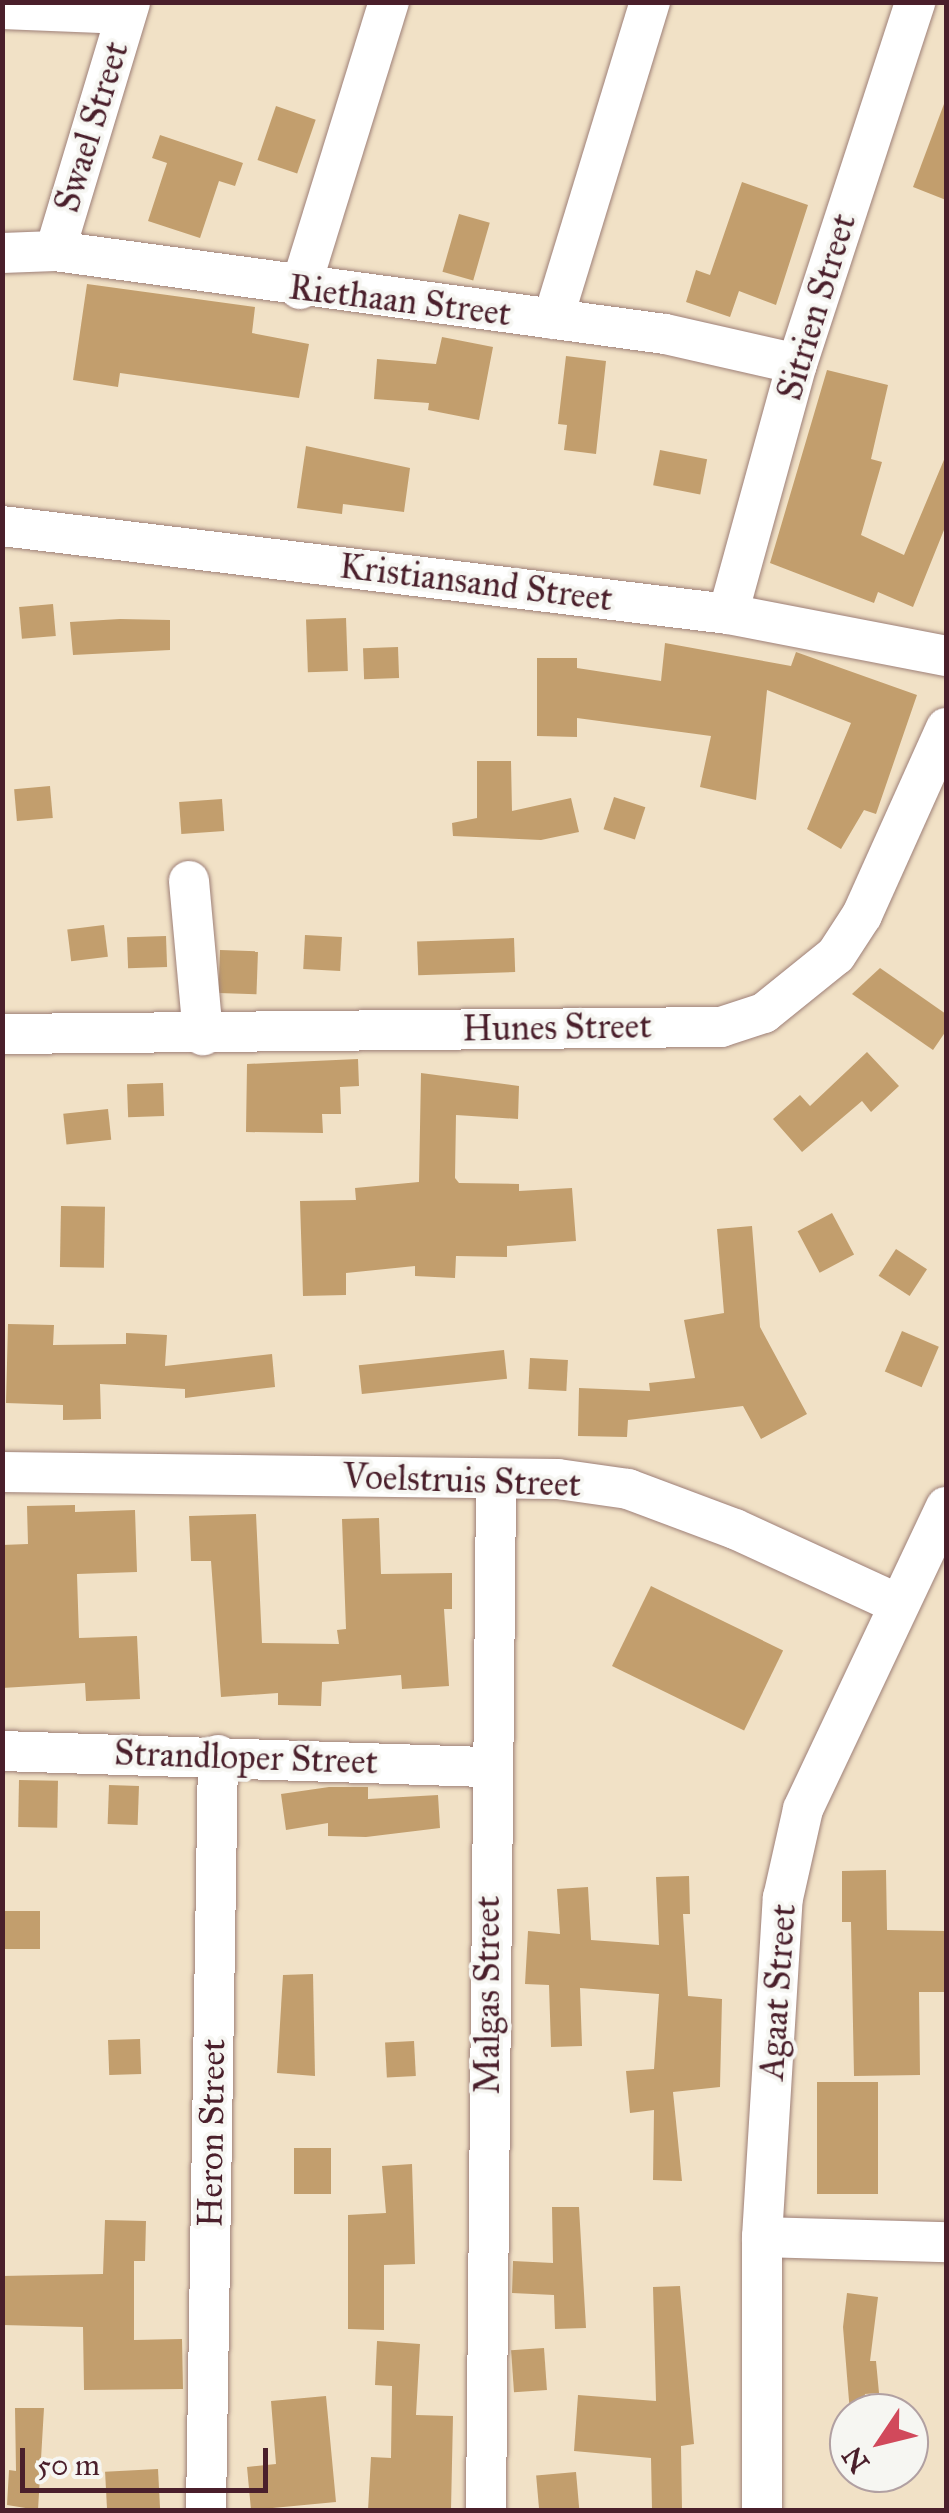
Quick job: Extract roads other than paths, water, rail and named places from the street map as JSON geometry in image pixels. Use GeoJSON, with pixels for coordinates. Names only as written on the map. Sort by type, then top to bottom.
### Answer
{"type":"FeatureCollection","features":[{"type":"Feature","properties":{"kind":"street"},"geometry":{"type":"LineString","coordinates":[[300,289],[389,2]]}},
{"type":"Feature","properties":{"kind":"street"},"geometry":{"type":"LineString","coordinates":[[553,319],[650,2]]}},
{"type":"Feature","properties":{"kind":"street","name":"Sitrien Street"},"geometry":{"type":"LineString","coordinates":[[728,614],[796,364],[915,2]]}},
{"type":"Feature","properties":{"kind":"street"},"geometry":{"type":"LineString","coordinates":[[2,9],[128,8]]}},
{"type":"Feature","properties":{"kind":"street","name":"Swael Street"},"geometry":{"type":"LineString","coordinates":[[55,251],[128,8]]}},
{"type":"Feature","properties":{"kind":"street","name":"Riethaan Street"},"geometry":{"type":"LineString","coordinates":[[2,253],[55,251],[300,289],[664,334],[796,364]]}},
{"type":"Feature","properties":{"kind":"street","name":"Kristiansand Street"},"geometry":{"type":"LineString","coordinates":[[2,526],[728,614],[946,656]]}},
{"type":"Feature","properties":{"kind":"street","name":"Hunes Street"},"geometry":{"type":"LineString","coordinates":[[2,1034],[203,1035],[721,1026],[764,1013],[836,956],[862,915],[946,728]]}},
{"type":"Feature","properties":{"kind":"street"},"geometry":{"type":"LineString","coordinates":[[190,881],[203,1035]]}},
{"type":"Feature","properties":{"kind":"street","name":"Voelstruis Street"},"geometry":{"type":"LineString","coordinates":[[2,1472],[496,1479],[628,1489],[735,1529],[898,1604]]}},
{"type":"Feature","properties":{"kind":"street","name":"Malgas Street"},"geometry":{"type":"LineString","coordinates":[[486,2510],[489,1767],[496,1479]]}},
{"type":"Feature","properties":{"kind":"street","name":"Agaat Street"},"geometry":{"type":"LineString","coordinates":[[762,2510],[762,2238],[782,1898],[803,1809],[946,1507]]}},
{"type":"Feature","properties":{"kind":"street","name":"Strandloper Street"},"geometry":{"type":"LineString","coordinates":[[2,1751],[218,1755],[489,1767]]}},
{"type":"Feature","properties":{"kind":"street","name":"Heron Street"},"geometry":{"type":"LineString","coordinates":[[206,2510],[218,1755]]}},
{"type":"Feature","properties":{"kind":"street"},"geometry":{"type":"LineString","coordinates":[[762,2238],[946,2242]]}}]}
